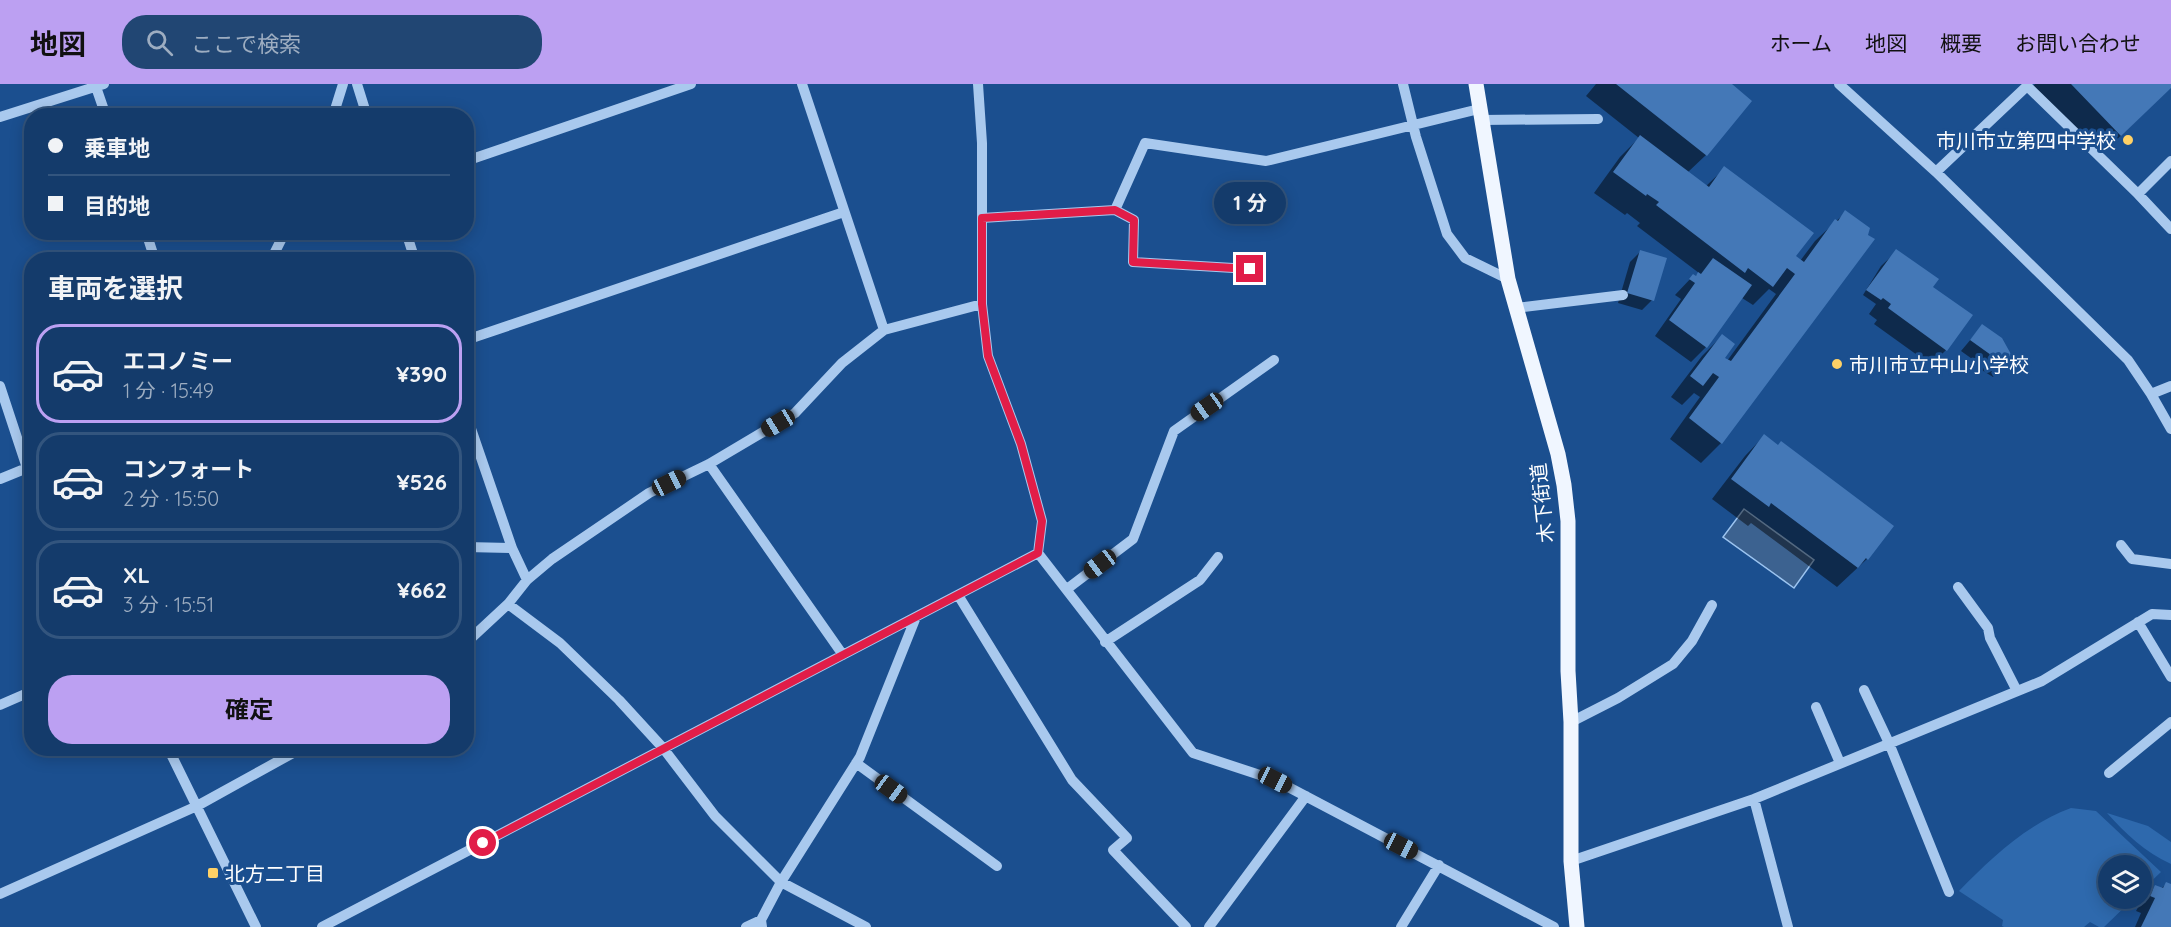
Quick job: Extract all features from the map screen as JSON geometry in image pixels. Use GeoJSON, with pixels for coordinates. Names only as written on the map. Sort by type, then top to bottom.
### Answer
{"type":"FeatureCollection","features":[{"type":"Feature","properties":{"kind":"main road","name":"木下街道"},"geometry":{"type":"LineString","coordinates":[[1476,84],[1508,279],[1558,454],[1564,485],[1568,521],[1571,861],[1576,927]]}},
{"type":"Feature","properties":{"kind":"street"},"geometry":{"type":"LineString","coordinates":[[336,108],[344,84]]}},
{"type":"Feature","properties":{"kind":"street"},"geometry":{"type":"LineString","coordinates":[[357,84],[364,108]]}},
{"type":"Feature","properties":{"kind":"street"},"geometry":{"type":"LineString","coordinates":[[474,158],[691,84]]}},
{"type":"Feature","properties":{"kind":"street"},"geometry":{"type":"LineString","coordinates":[[802,84],[884,330]]}},
{"type":"Feature","properties":{"kind":"street"},"geometry":{"type":"LineString","coordinates":[[978,84],[982,143],[982,304],[988,356],[1021,444],[1042,521],[1038,553],[1193,753],[1275,780],[1554,927]]}},
{"type":"Feature","properties":{"kind":"street"},"geometry":{"type":"LineString","coordinates":[[1402,84],[1412,126],[1447,234],[1465,258],[1508,279]]}},
{"type":"Feature","properties":{"kind":"street"},"geometry":{"type":"LineString","coordinates":[[1839,84],[1936,172],[2128,360],[2171,429]]}},
{"type":"Feature","properties":{"kind":"street"},"geometry":{"type":"LineString","coordinates":[[28,108],[100,85],[104,108]]}},
{"type":"Feature","properties":{"kind":"street"},"geometry":{"type":"LineString","coordinates":[[1936,172],[2030,86],[2171,229]]}},
{"type":"Feature","properties":{"kind":"street"},"geometry":{"type":"LineString","coordinates":[[0,117],[24,109]]}},
{"type":"Feature","properties":{"kind":"street"},"geometry":{"type":"LineString","coordinates":[[1115,210],[1144,143],[1266,161],[1412,126],[1480,114],[1598,119]]}},
{"type":"Feature","properties":{"kind":"street"},"geometry":{"type":"LineString","coordinates":[[2138,194],[2171,161]]}},
{"type":"Feature","properties":{"kind":"street"},"geometry":{"type":"LineString","coordinates":[[982,218],[1115,210],[1134,220],[1133,262],[1250,269]]}},
{"type":"Feature","properties":{"kind":"street"},"geometry":{"type":"LineString","coordinates":[[474,337],[844,212]]}},
{"type":"Feature","properties":{"kind":"street"},"geometry":{"type":"LineString","coordinates":[[1516,308],[1623,295]]}},
{"type":"Feature","properties":{"kind":"street"},"geometry":{"type":"LineString","coordinates":[[474,636],[508,604],[527,580],[552,559],[649,493],[709,464],[795,413],[842,363],[884,330],[982,304]]}},
{"type":"Feature","properties":{"kind":"street"},"geometry":{"type":"LineString","coordinates":[[1067,588],[1133,539],[1174,431],[1274,360]]}},
{"type":"Feature","properties":{"kind":"street"},"geometry":{"type":"LineString","coordinates":[[0,386],[24,457]]}},
{"type":"Feature","properties":{"kind":"street"},"geometry":{"type":"LineString","coordinates":[[2151,394],[2171,386]]}},
{"type":"Feature","properties":{"kind":"street"},"geometry":{"type":"LineString","coordinates":[[474,437],[512,548],[527,580]]}},
{"type":"Feature","properties":{"kind":"street"},"geometry":{"type":"LineString","coordinates":[[709,464],[843,655]]}},
{"type":"Feature","properties":{"kind":"street"},"geometry":{"type":"LineString","coordinates":[[0,479],[24,473]]}},
{"type":"Feature","properties":{"kind":"street"},"geometry":{"type":"LineString","coordinates":[[2121,545],[2132,559],[2171,564]]}},
{"type":"Feature","properties":{"kind":"street"},"geometry":{"type":"LineString","coordinates":[[474,547],[512,548]]}},
{"type":"Feature","properties":{"kind":"street"},"geometry":{"type":"LineString","coordinates":[[322,927],[1038,553]]}},
{"type":"Feature","properties":{"kind":"street"},"geometry":{"type":"LineString","coordinates":[[1105,642],[1200,580],[1218,557]]}},
{"type":"Feature","properties":{"kind":"street"},"geometry":{"type":"LineString","coordinates":[[1958,587],[1988,628],[1990,638],[2018,691]]}},
{"type":"Feature","properties":{"kind":"street"},"geometry":{"type":"LineString","coordinates":[[958,595],[1072,780],[1127,838],[1113,850],[1186,927]]}},
{"type":"Feature","properties":{"kind":"street"},"geometry":{"type":"LineString","coordinates":[[508,604],[560,643],[619,700],[663,748],[715,816],[781,882],[866,927]]}},
{"type":"Feature","properties":{"kind":"street"},"geometry":{"type":"LineString","coordinates":[[1571,722],[1618,698],[1673,664],[1692,641],[1712,605]]}},
{"type":"Feature","properties":{"kind":"street"},"geometry":{"type":"LineString","coordinates":[[1571,861],[1754,799],[2018,691],[2042,681],[2152,614],[2171,615]]}},
{"type":"Feature","properties":{"kind":"street"},"geometry":{"type":"LineString","coordinates":[[746,927],[761,924],[781,882],[856,763],[916,616]]}},
{"type":"Feature","properties":{"kind":"street"},"geometry":{"type":"LineString","coordinates":[[2138,622],[2171,676]]}},
{"type":"Feature","properties":{"kind":"street"},"geometry":{"type":"LineString","coordinates":[[1864,690],[1889,743],[1948,892]]}},
{"type":"Feature","properties":{"kind":"street"},"geometry":{"type":"LineString","coordinates":[[0,705],[24,694]]}},
{"type":"Feature","properties":{"kind":"street"},"geometry":{"type":"LineString","coordinates":[[1816,707],[1840,763]]}},
{"type":"Feature","properties":{"kind":"street"},"geometry":{"type":"LineString","coordinates":[[2109,774],[2171,722]]}},
{"type":"Feature","properties":{"kind":"street"},"geometry":{"type":"LineString","coordinates":[[172,756],[256,927]]}},
{"type":"Feature","properties":{"kind":"street"},"geometry":{"type":"LineString","coordinates":[[0,894],[197,806],[288,756]]}},
{"type":"Feature","properties":{"kind":"street"},"geometry":{"type":"LineString","coordinates":[[856,763],[997,866]]}},
{"type":"Feature","properties":{"kind":"street"},"geometry":{"type":"LineString","coordinates":[[1209,927],[1306,796]]}},
{"type":"Feature","properties":{"kind":"street"},"geometry":{"type":"LineString","coordinates":[[1754,799],[1788,927]]}},
{"type":"Feature","properties":{"kind":"street"},"geometry":{"type":"LineString","coordinates":[[1401,927],[1439,865]]}},
{"type":"Feature","properties":{"kind":"shaded area"},"geometry":{"type":"Polygon","coordinates":[[[1744,509],[1814,560],[1794,588],[1723,537],[1744,509]]]}},
{"type":"Feature","properties":{"kind":"shaded area"},"geometry":{"type":"Polygon","coordinates":[[[2071,808],[2096,811],[2143,855],[2098,855],[2098,909],[2123,909],[2104,927],[2090,922],[2084,927],[2004,927],[2002,926],[2003,920],[1959,891],[2010,843],[2055,815],[2071,808]]]}},
{"type":"Feature","properties":{"kind":"shaded area"},"geometry":{"type":"Polygon","coordinates":[[[2107,813],[2148,826],[2171,842],[2171,864],[2136,842],[2107,813]]]}},
{"type":"Feature","properties":{"kind":"shaded area"},"geometry":{"type":"Polygon","coordinates":[[[2152,864],[2161,872],[2152,881],[2152,864]]]}},
{"type":"Feature","properties":{"kind":"building"},"geometry":{"type":"Polygon","coordinates":[[[1616,84],[1732,84],[1752,101],[1707,156],[1616,84]]]}},
{"type":"Feature","properties":{"kind":"building"},"geometry":{"type":"Polygon","coordinates":[[[2071,84],[2171,84],[2171,88],[2121,136],[2071,84]]]}},
{"type":"Feature","properties":{"kind":"building"},"geometry":{"type":"Polygon","coordinates":[[[1640,135],[1709,187],[1724,166],[1814,233],[1796,256],[1804,262],[1835,219],[1838,221],[1845,210],[1870,228],[1868,235],[1875,239],[1722,444],[1689,418],[1719,377],[1713,373],[1703,386],[1690,376],[1722,334],[1735,344],[1725,358],[1731,361],[1795,274],[1787,268],[1773,287],[1748,268],[1745,273],[1656,205],[1659,202],[1647,194],[1646,196],[1613,172],[1640,135]]]}},
{"type":"Feature","properties":{"kind":"building"},"geometry":{"type":"Polygon","coordinates":[[[1896,249],[1939,279],[1933,287],[1973,315],[1947,351],[1888,308],[1891,304],[1866,290],[1896,249]]]}},
{"type":"Feature","properties":{"kind":"building"},"geometry":{"type":"Polygon","coordinates":[[[1640,250],[1667,258],[1654,301],[1627,293],[1640,250]]]}},
{"type":"Feature","properties":{"kind":"building"},"geometry":{"type":"Polygon","coordinates":[[[1713,258],[1752,285],[1707,348],[1669,320],[1695,283],[1689,279],[1693,274],[1696,276],[1698,272],[1701,274],[1713,258]]]}},
{"type":"Feature","properties":{"kind":"building"},"geometry":{"type":"Polygon","coordinates":[[[1982,324],[2002,338],[2012,356],[2004,368],[1989,358],[1991,355],[1970,340],[1982,324]]]}},
{"type":"Feature","properties":{"kind":"building"},"geometry":{"type":"Polygon","coordinates":[[[1764,434],[1778,445],[1781,441],[1894,526],[1868,560],[1866,558],[1858,568],[1771,503],[1769,507],[1731,479],[1764,434]]]}},
{"type":"Feature","properties":{"kind":"building"},"geometry":{"type":"Polygon","coordinates":[[[2166,882],[2171,884],[2171,927],[2141,927],[2150,909],[2152,909],[2155,898],[2152,897],[2152,892],[2155,885],[2163,888],[2166,882]]]}},
{"type":"Feature","properties":{"kind":"place","name":"市川市立第四中学校"},"geometry":{"type":"Point","coordinates":[2128,140]}},
{"type":"Feature","properties":{"kind":"place","name":"市川市立中山小学校"},"geometry":{"type":"Point","coordinates":[1837,364]}},
{"type":"Feature","properties":{"kind":"place","name":"北方二丁目"},"geometry":{"type":"Point","coordinates":[213,873]}},
{"type":"Feature","properties":{"kind":"route"},"geometry":{"type":"LineString","coordinates":[[483,843],[1038,553],[1042,521],[1021,444],[988,356],[982,304],[982,218],[1115,210],[1134,220],[1133,262],[1250,269]]}}]}
